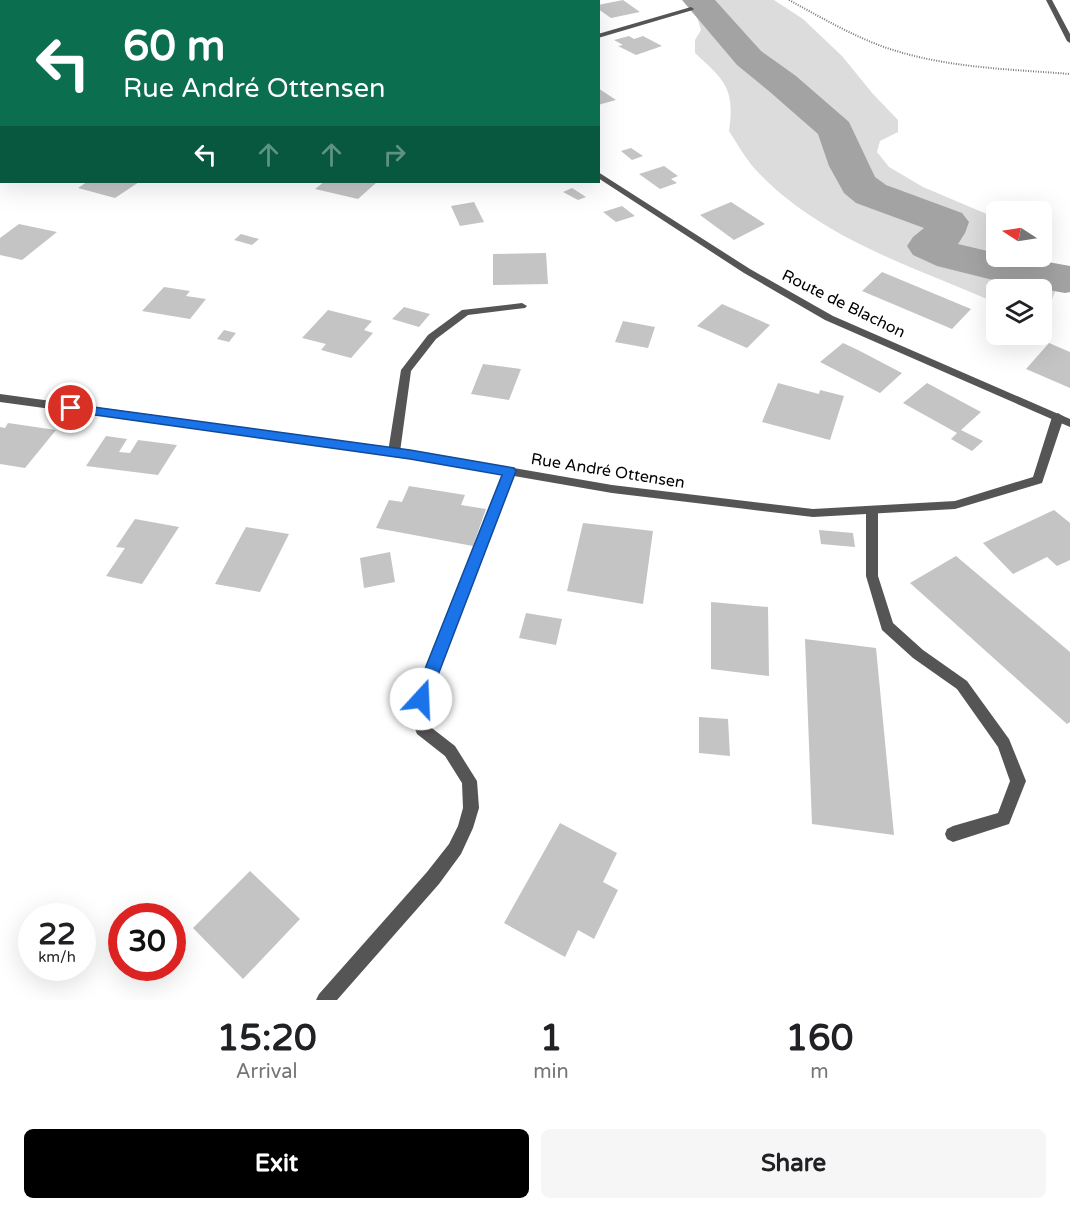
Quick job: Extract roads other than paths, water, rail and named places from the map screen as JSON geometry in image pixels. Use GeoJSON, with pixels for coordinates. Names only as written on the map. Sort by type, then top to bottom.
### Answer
{"type":"FeatureCollection","features":[{"type":"Feature","properties":{"kind":"street"},"geometry":{"type":"LineString","coordinates":[[1049,0],[1070,41]]}},
{"type":"Feature","properties":{"kind":"street"},"geometry":{"type":"LineString","coordinates":[[600,35],[691,9]]}},
{"type":"Feature","properties":{"kind":"street","name":"Route de Blachon"},"geometry":{"type":"LineString","coordinates":[[600,175],[747,271],[829,318],[1066,420]]}},
{"type":"Feature","properties":{"kind":"street"},"geometry":{"type":"LineString","coordinates":[[394,452],[406,370],[432,337],[465,312],[522,306]]}},
{"type":"Feature","properties":{"kind":"street","name":"Rue André Ottensen"},"geometry":{"type":"LineString","coordinates":[[0,398],[394,452],[612,489],[813,513],[955,505],[1038,480],[1066,420]]}},
{"type":"Feature","properties":{"kind":"street"},"geometry":{"type":"LineString","coordinates":[[326,1000],[433,878],[455,849],[465,828],[471,808],[469,781],[450,751],[422,729],[417,716],[429,677],[510,471]]}},
{"type":"Feature","properties":{"kind":"street"},"geometry":{"type":"LineString","coordinates":[[872,510],[872,576],[887,626],[918,654],[962,685],[1004,744],[1018,781],[1003,819],[954,834]]}},
{"type":"Feature","properties":{"kind":"waterway"},"geometry":{"type":"LineString","coordinates":[[698,0],[749,58],[783,84],[835,130],[849,166],[859,184],[871,194],[947,222],[941,236],[929,246],[938,252],[972,262],[1065,279]]}}]}
